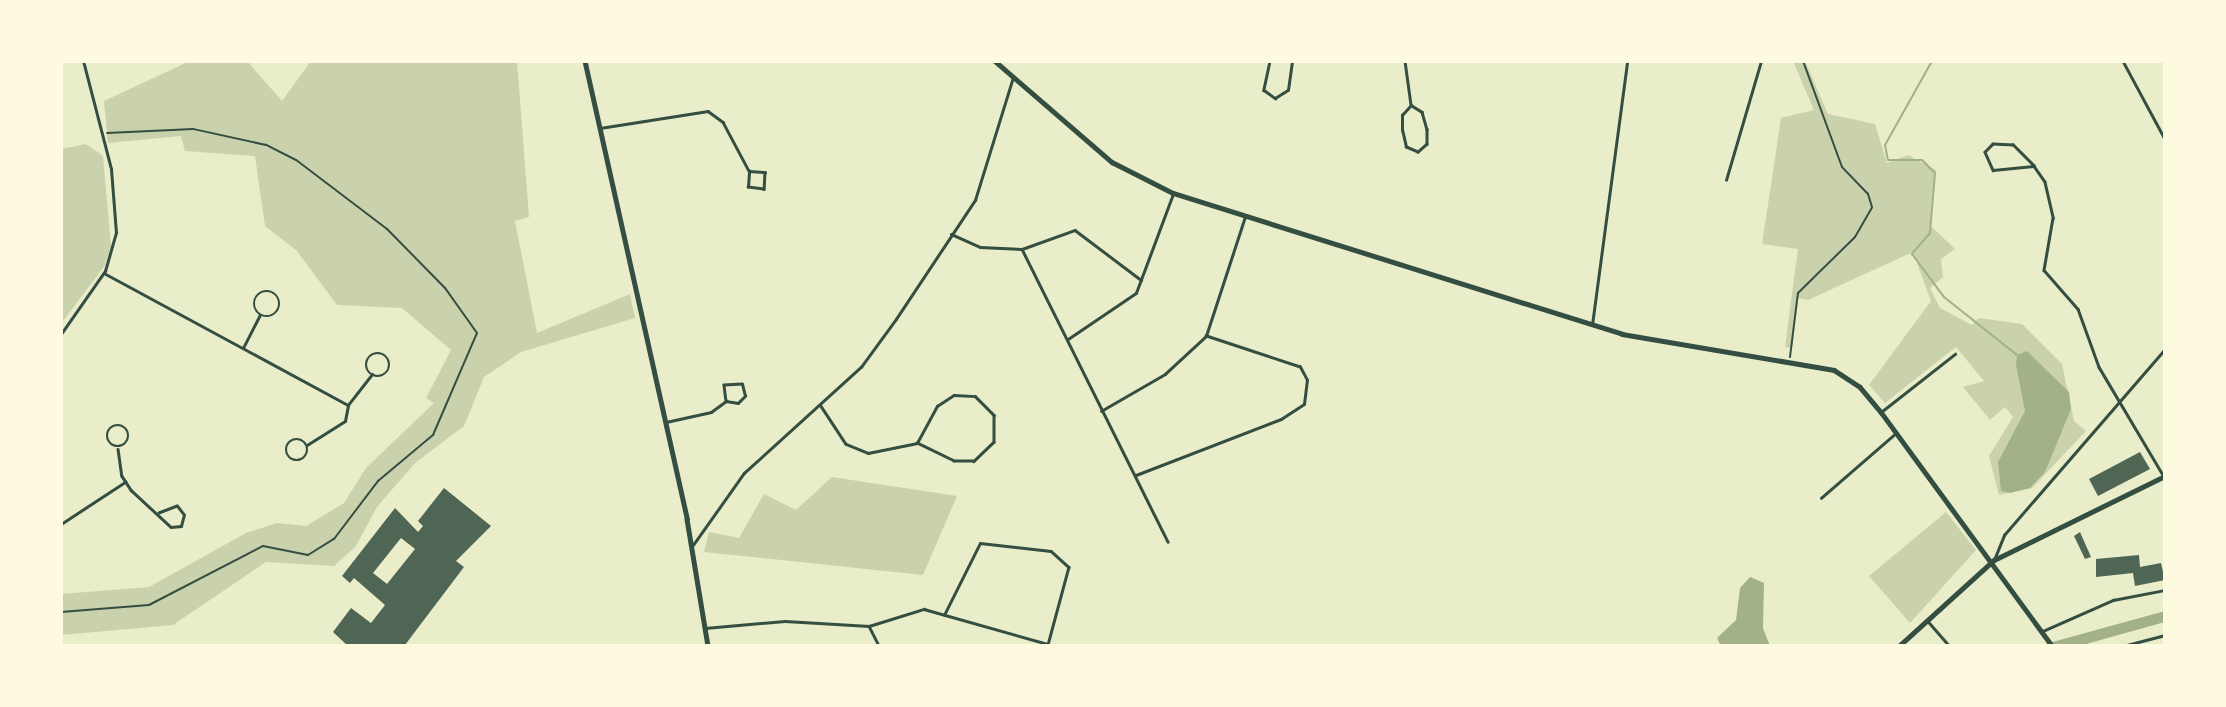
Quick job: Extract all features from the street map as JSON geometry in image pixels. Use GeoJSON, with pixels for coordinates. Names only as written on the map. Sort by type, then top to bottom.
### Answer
{"type":"FeatureCollection","features":[{"type":"Feature","properties":{"kind":"main road"},"geometry":{"type":"LineString","coordinates":[[585,61],[692,545],[708,646]]}},
{"type":"Feature","properties":{"kind":"main road"},"geometry":{"type":"LineString","coordinates":[[998,62],[1123,170],[1173,193],[1592,325],[1790,358],[1834,370],[1860,387],[1897,432],[1994,560],[2052,646]]}},
{"type":"Feature","properties":{"kind":"main road"},"geometry":{"type":"LineString","coordinates":[[1899,646],[1994,560],[2164,476]]}},
{"type":"Feature","properties":{"kind":"street"},"geometry":{"type":"LineString","coordinates":[[61,334],[104,273],[116,233],[102,139],[83,61]]}},
{"type":"Feature","properties":{"kind":"street"},"geometry":{"type":"LineString","coordinates":[[1270,61],[1265,90],[1275,98],[1288,90],[1292,61]]}},
{"type":"Feature","properties":{"kind":"street"},"geometry":{"type":"LineString","coordinates":[[1405,61],[1411,105],[1422,113],[1427,129],[1427,144],[1418,152],[1406,147],[1402,131],[1402,115],[1411,105]]}},
{"type":"Feature","properties":{"kind":"street"},"geometry":{"type":"LineString","coordinates":[[1592,325],[1627,61]]}},
{"type":"Feature","properties":{"kind":"street"},"geometry":{"type":"LineString","coordinates":[[1726,180],[1761,61]]}},
{"type":"Feature","properties":{"kind":"street"},"geometry":{"type":"LineString","coordinates":[[2123,61],[2165,139]]}},
{"type":"Feature","properties":{"kind":"street"},"geometry":{"type":"LineString","coordinates":[[692,545],[744,473],[861,367],[979,190],[1013,77]]}},
{"type":"Feature","properties":{"kind":"street"},"geometry":{"type":"LineString","coordinates":[[600,128],[711,112],[723,122],[749,171],[748,187],[764,189],[765,172],[749,171]]}},
{"type":"Feature","properties":{"kind":"street"},"geometry":{"type":"LineString","coordinates":[[2035,166],[1995,171],[1985,152],[1993,144],[2013,145],[2035,166],[2053,210],[2043,271],[2078,309],[2099,367],[2122,398],[2164,476]]}},
{"type":"Feature","properties":{"kind":"street"},"geometry":{"type":"LineString","coordinates":[[1068,339],[1122,306],[1142,281],[1173,193]]}},
{"type":"Feature","properties":{"kind":"street"},"geometry":{"type":"LineString","coordinates":[[1101,411],[1172,368],[1206,336],[1246,214]]}},
{"type":"Feature","properties":{"kind":"street"},"geometry":{"type":"LineString","coordinates":[[951,234],[980,247],[1022,249],[1075,230],[1142,281]]}},
{"type":"Feature","properties":{"kind":"street"},"geometry":{"type":"LineString","coordinates":[[1022,249],[1168,542]]}},
{"type":"Feature","properties":{"kind":"street"},"geometry":{"type":"LineString","coordinates":[[104,273],[348,405]]}},
{"type":"Feature","properties":{"kind":"street"},"geometry":{"type":"LineString","coordinates":[[243,348],[260,315],[257,296],[275,293],[278,312],[260,315]]}},
{"type":"Feature","properties":{"kind":"street"},"geometry":{"type":"LineString","coordinates":[[1136,475],[1304,404],[1307,380],[1300,367],[1206,336]]}},
{"type":"Feature","properties":{"kind":"street"},"geometry":{"type":"LineString","coordinates":[[1994,560],[2004,536],[2165,349]]}},
{"type":"Feature","properties":{"kind":"street"},"geometry":{"type":"LineString","coordinates":[[1881,412],[1955,354]]}},
{"type":"Feature","properties":{"kind":"street"},"geometry":{"type":"LineString","coordinates":[[307,445],[292,440],[287,455],[302,460],[307,445],[345,421],[348,405],[372,374],[387,372],[385,355],[368,359],[372,374]]}},
{"type":"Feature","properties":{"kind":"street"},"geometry":{"type":"LineString","coordinates":[[666,422],[715,411],[726,401],[742,400],[742,384],[726,383],[726,401]]}},
{"type":"Feature","properties":{"kind":"street"},"geometry":{"type":"LineString","coordinates":[[821,406],[853,449],[879,452],[917,443],[954,461],[974,461],[994,442],[994,415],[975,396],[948,397],[917,443]]}},
{"type":"Feature","properties":{"kind":"street"},"geometry":{"type":"LineString","coordinates":[[118,449],[128,433],[114,425],[107,433],[118,449],[125,482],[171,527],[180,526],[184,515],[177,506],[159,513]]}},
{"type":"Feature","properties":{"kind":"street"},"geometry":{"type":"LineString","coordinates":[[1821,498],[1897,432]]}},
{"type":"Feature","properties":{"kind":"street"},"geometry":{"type":"LineString","coordinates":[[61,524],[125,482]]}},
{"type":"Feature","properties":{"kind":"street"},"geometry":{"type":"LineString","coordinates":[[705,628],[785,621],[869,626],[916,610],[944,615],[1048,645],[1069,567],[1051,551],[980,543],[944,615]]}},
{"type":"Feature","properties":{"kind":"street"},"geometry":{"type":"LineString","coordinates":[[2043,631],[2113,600],[2165,590]]}},
{"type":"Feature","properties":{"kind":"street"},"geometry":{"type":"LineString","coordinates":[[1927,620],[1950,646]]}},
{"type":"Feature","properties":{"kind":"street"},"geometry":{"type":"LineString","coordinates":[[869,626],[879,646]]}},
{"type":"Feature","properties":{"kind":"street"},"geometry":{"type":"LineString","coordinates":[[2123,646],[2165,635]]}},
{"type":"Feature","properties":{"kind":"path"},"geometry":{"type":"LineString","coordinates":[[1790,358],[1798,293],[1856,237],[1872,207],[1868,194],[1842,167],[1803,61]]}},
{"type":"Feature","properties":{"kind":"path"},"geometry":{"type":"LineString","coordinates":[[61,612],[137,608],[180,593],[220,563],[263,546],[308,555],[334,539],[378,481],[433,435],[477,333],[445,288],[421,271],[387,229],[266,145],[193,129],[129,136],[109,130],[102,139]]}},
{"type":"Feature","properties":{"kind":"shaded area"},"geometry":{"type":"Polygon","coordinates":[[[190,61],[247,61],[282,101],[311,61],[517,61],[529,217],[515,221],[537,333],[630,294],[635,318],[521,352],[484,377],[464,426],[415,463],[377,507],[356,546],[334,566],[266,562],[173,625],[61,635],[61,594],[149,587],[246,533],[277,523],[306,526],[344,503],[366,468],[434,403],[426,398],[451,350],[402,308],[337,305],[297,251],[265,226],[255,156],[185,151],[181,136],[108,143],[104,101],[190,61]]]}},
{"type":"Feature","properties":{"kind":"shaded area"},"geometry":{"type":"Polygon","coordinates":[[[1793,61],[1805,61],[1828,114],[1875,124],[1887,163],[1908,155],[1936,170],[1930,225],[1955,249],[1941,259],[1943,277],[1930,288],[1940,308],[1972,325],[1979,318],[2022,324],[2062,364],[2074,421],[2086,431],[2032,488],[1999,495],[1989,456],[2013,417],[2005,407],[1990,420],[1963,387],[1984,381],[1956,347],[1885,403],[1869,385],[1931,301],[1913,252],[1808,300],[1798,298],[1792,348],[1785,347],[1798,249],[1762,244],[1781,118],[1814,110],[1793,61]]]}},
{"type":"Feature","properties":{"kind":"shaded area"},"geometry":{"type":"Polygon","coordinates":[[[86,144],[103,156],[111,246],[105,265],[61,324],[61,149],[86,144]]]}},
{"type":"Feature","properties":{"kind":"shaded area"},"geometry":{"type":"Polygon","coordinates":[[[2027,351],[2069,392],[2071,409],[2045,472],[2030,488],[2010,493],[2001,491],[1998,462],[2025,411],[2016,365],[2017,355],[2027,351]]]}},
{"type":"Feature","properties":{"kind":"shaded area"},"geometry":{"type":"Polygon","coordinates":[[[832,477],[957,496],[923,575],[704,552],[709,532],[739,538],[764,494],[796,510],[832,477]]]}},
{"type":"Feature","properties":{"kind":"shaded area"},"geometry":{"type":"Polygon","coordinates":[[[1946,512],[1976,550],[1910,623],[1869,576],[1946,512]]]}},
{"type":"Feature","properties":{"kind":"shaded area"},"geometry":{"type":"Polygon","coordinates":[[[1750,577],[1764,583],[1763,628],[1770,646],[1721,646],[1717,638],[1736,620],[1740,588],[1750,577]]]}},
{"type":"Feature","properties":{"kind":"shaded area"},"geometry":{"type":"Polygon","coordinates":[[[2165,611],[2165,622],[2079,646],[2038,646],[2165,611]]]}},
{"type":"Feature","properties":{"kind":"building"},"geometry":{"type":"Polygon","coordinates":[[[2140,452],[2150,469],[2098,496],[2089,479],[2140,452]]]}},
{"type":"Feature","properties":{"kind":"building"},"geometry":{"type":"Polygon","coordinates":[[[444,488],[491,526],[456,561],[464,567],[405,645],[348,646],[333,632],[351,608],[371,623],[385,605],[354,578],[350,583],[342,576],[395,508],[418,532],[423,526],[418,521],[444,488]],[[401,538],[373,573],[387,584],[415,549],[401,538]]]}},
{"type":"Feature","properties":{"kind":"building"},"geometry":{"type":"Polygon","coordinates":[[[2080,532],[2091,557],[2085,559],[2074,536],[2080,532]]]}},
{"type":"Feature","properties":{"kind":"building"},"geometry":{"type":"Polygon","coordinates":[[[2139,555],[2140,567],[2161,563],[2165,580],[2135,586],[2133,573],[2096,577],[2096,559],[2139,555]]]}},
{"type":"Feature","properties":{"kind":"waterway"},"geometry":{"type":"LineString","coordinates":[[1932,61],[1885,145],[1888,160],[1922,160],[1935,173],[1930,233],[1912,254],[1944,297],[2017,355]]}}]}
